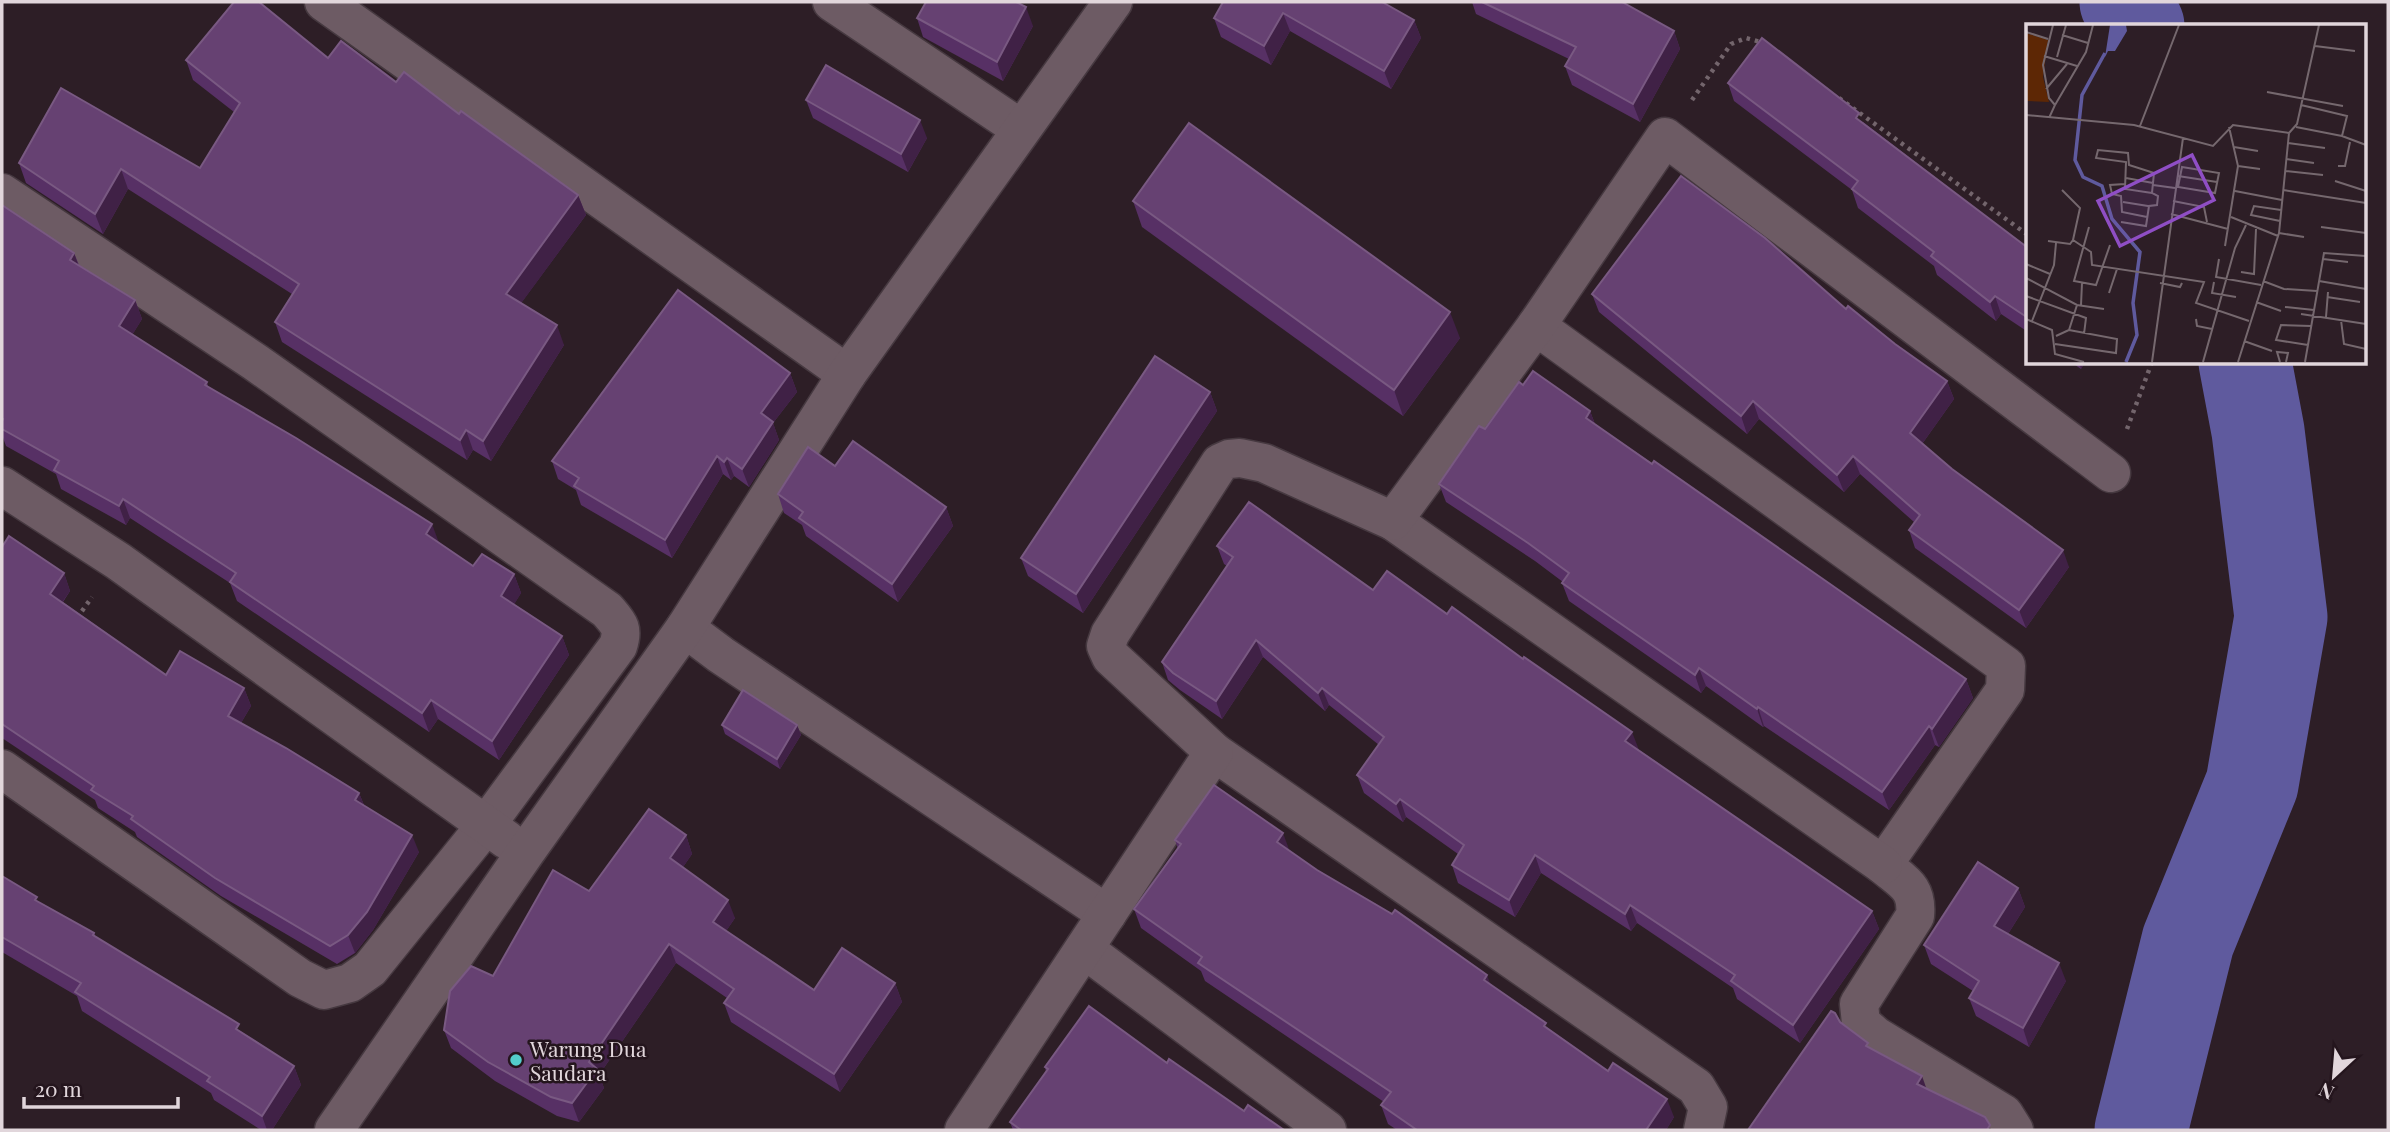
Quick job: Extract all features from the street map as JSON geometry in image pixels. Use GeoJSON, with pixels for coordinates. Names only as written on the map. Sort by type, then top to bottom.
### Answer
{"type":"FeatureCollection","features":[{"type":"Feature","properties":{"kind":"street"},"geometry":{"type":"LineString","coordinates":[[324,2],[847,374]]}},
{"type":"Feature","properties":{"kind":"street"},"geometry":{"type":"LineString","coordinates":[[832,2],[1021,129]]}},
{"type":"Feature","properties":{"kind":"street"},"geometry":{"type":"LineString","coordinates":[[334,1130],[525,853],[685,628],[847,374],[1113,2]]}},
{"type":"Feature","properties":{"kind":"street"},"geometry":{"type":"LineString","coordinates":[[1392,521],[1536,326],[1665,137],[2111,473]]}},
{"type":"Feature","properties":{"kind":"street"},"geometry":{"type":"LineString","coordinates":[[2,193],[255,362],[607,610],[618,623],[622,634],[618,646],[486,825],[370,969],[350,983],[324,990],[300,978],[2,769]]}},
{"type":"Feature","properties":{"kind":"street"},"geometry":{"type":"LineString","coordinates":[[1536,326],[2006,666],[2005,690],[1883,865]]}},
{"type":"Feature","properties":{"kind":"street"},"geometry":{"type":"LineString","coordinates":[[1703,1130],[1708,1107],[1696,1087],[1214,751],[1111,657],[1106,646],[1110,635],[1220,463],[1240,458],[1264,463],[1392,521],[1883,865],[1912,889],[1917,902],[1915,916],[1859,1004],[1861,1023],[2004,1114],[2014,1130]]}},
{"type":"Feature","properties":{"kind":"street"},"geometry":{"type":"LineString","coordinates":[[2,486],[118,561],[525,853]]}},
{"type":"Feature","properties":{"kind":"street"},"geometry":{"type":"LineString","coordinates":[[685,628],[721,656],[1107,914]]}},
{"type":"Feature","properties":{"kind":"street"},"geometry":{"type":"LineString","coordinates":[[964,1130],[1214,751]]}},
{"type":"Feature","properties":{"kind":"street"},"geometry":{"type":"LineString","coordinates":[[1084,949],[1328,1130]]}},
{"type":"Feature","properties":{"kind":"path"},"geometry":{"type":"LineString","coordinates":[[1665,137],[1731,44],[1746,38],[1764,43],[1775,51]]}},
{"type":"Feature","properties":{"kind":"path"},"geometry":{"type":"LineString","coordinates":[[1830,91],[2026,234]]}},
{"type":"Feature","properties":{"kind":"path"},"geometry":{"type":"LineString","coordinates":[[2111,473],[2151,364]]}},
{"type":"Feature","properties":{"kind":"building"},"geometry":{"type":"Polygon","coordinates":[[[234,2],[259,2],[328,58],[341,41],[396,82],[404,72],[459,114],[461,111],[578,195],[506,294],[557,325],[483,441],[466,430],[460,440],[275,322],[299,284],[121,169],[95,214],[19,163],[61,88],[200,168],[240,103],[186,60],[234,2]]]}},
{"type":"Feature","properties":{"kind":"building"},"geometry":{"type":"Polygon","coordinates":[[[926,2],[1016,2],[1026,7],[997,62],[917,18],[926,2]]]}},
{"type":"Feature","properties":{"kind":"building"},"geometry":{"type":"Polygon","coordinates":[[[1223,2],[1382,2],[1414,20],[1384,71],[1283,13],[1264,46],[1214,18],[1223,2]]]}},
{"type":"Feature","properties":{"kind":"building"},"geometry":{"type":"Polygon","coordinates":[[[1482,2],[1622,2],[1674,31],[1633,104],[1565,66],[1576,47],[1482,2]]]}},
{"type":"Feature","properties":{"kind":"building"},"geometry":{"type":"Polygon","coordinates":[[[1762,38],[1859,113],[1856,118],[2026,246],[2026,317],[1995,296],[1990,302],[1931,256],[1934,252],[1852,189],[1858,181],[1728,83],[1762,38]]]}},
{"type":"Feature","properties":{"kind":"building"},"geometry":{"type":"Polygon","coordinates":[[[826,65],[920,120],[901,154],[806,100],[826,65]]]}},
{"type":"Feature","properties":{"kind":"building"},"geometry":{"type":"Polygon","coordinates":[[[1189,123],[1450,312],[1394,390],[1133,201],[1189,123]]]}},
{"type":"Feature","properties":{"kind":"building"},"geometry":{"type":"Polygon","coordinates":[[[1681,176],[1765,238],[1846,309],[1848,306],[1947,381],[1910,433],[1952,469],[2063,550],[2019,610],[1909,530],[1920,515],[1853,456],[1837,475],[1753,401],[1741,416],[1592,294],[1681,176]]]}},
{"type":"Feature","properties":{"kind":"building"},"geometry":{"type":"Polygon","coordinates":[[[2,205],[74,253],[70,260],[135,300],[119,326],[207,382],[205,385],[296,438],[432,524],[426,534],[473,566],[482,554],[514,574],[501,596],[562,636],[492,741],[431,700],[422,713],[230,582],[236,573],[123,499],[119,506],[54,470],[59,461],[2,429],[2,205]]]}},
{"type":"Feature","properties":{"kind":"building"},"geometry":{"type":"Polygon","coordinates":[[[678,290],[790,373],[761,413],[773,422],[742,469],[727,458],[724,462],[717,456],[665,540],[574,486],[579,478],[552,461],[678,290]]]}},
{"type":"Feature","properties":{"kind":"building"},"geometry":{"type":"Polygon","coordinates":[[[1155,356],[1210,392],[1076,594],[1021,558],[1155,356]]]}},
{"type":"Feature","properties":{"kind":"building"},"geometry":{"type":"Polygon","coordinates":[[[1533,371],[1590,411],[1586,418],[1652,464],[1654,461],[1966,679],[1932,729],[1929,726],[1882,792],[1699,668],[1695,675],[1562,583],[1569,573],[1439,484],[1479,426],[1485,429],[1519,382],[1523,385],[1533,371]]]}},
{"type":"Feature","properties":{"kind":"building"},"geometry":{"type":"Polygon","coordinates":[[[853,441],[946,507],[892,584],[799,518],[803,512],[778,494],[808,447],[835,466],[853,441]]]}},
{"type":"Feature","properties":{"kind":"building"},"geometry":{"type":"Polygon","coordinates":[[[1249,502],[1373,590],[1387,571],[1447,614],[1452,607],[1523,659],[1524,657],[1632,732],[1625,741],[1872,911],[1793,1025],[1731,981],[1735,975],[1630,905],[1625,914],[1535,855],[1509,900],[1452,865],[1464,845],[1400,799],[1396,804],[1357,775],[1384,737],[1322,688],[1318,693],[1256,640],[1216,701],[1173,673],[1162,662],[1233,557],[1217,546],[1249,502]]]}},
{"type":"Feature","properties":{"kind":"building"},"geometry":{"type":"Polygon","coordinates":[[[9,536],[64,573],[50,594],[166,675],[180,651],[244,688],[228,716],[359,793],[355,800],[412,835],[367,912],[348,935],[330,946],[215,878],[131,819],[133,816],[91,790],[94,786],[2,724],[2,547],[9,536]]]}},
{"type":"Feature","properties":{"kind":"building"},"geometry":{"type":"Polygon","coordinates":[[[743,690],[797,725],[777,759],[722,725],[743,690]]]}},
{"type":"Feature","properties":{"kind":"building"},"geometry":{"type":"Polygon","coordinates":[[[1214,785],[1283,833],[1277,842],[1317,870],[1392,914],[1395,910],[1487,975],[1484,980],[1608,1071],[1613,1063],[1667,1099],[1646,1130],[1417,1130],[1381,1105],[1391,1092],[1198,963],[1202,957],[1134,909],[1181,844],[1175,840],[1214,785]]]}},
{"type":"Feature","properties":{"kind":"building"},"geometry":{"type":"Polygon","coordinates":[[[649,809],[686,835],[670,858],[728,900],[713,922],[814,990],[842,948],[895,983],[834,1074],[724,1003],[734,989],[669,944],[589,1062],[597,1069],[572,1103],[551,1097],[488,1062],[444,1030],[450,991],[471,966],[493,976],[553,870],[589,891],[649,809]]]}},
{"type":"Feature","properties":{"kind":"building"},"geometry":{"type":"Polygon","coordinates":[[[1978,862],[2018,888],[1994,926],[2059,963],[2023,1028],[1969,998],[1979,981],[1924,945],[1978,862]]]}},
{"type":"Feature","properties":{"kind":"building"},"geometry":{"type":"Polygon","coordinates":[[[2,876],[37,897],[35,900],[94,933],[93,935],[239,1024],[236,1029],[294,1066],[262,1116],[207,1081],[210,1077],[75,992],[81,983],[2,937],[2,876]]]}},
{"type":"Feature","properties":{"kind":"building"},"geometry":{"type":"Polygon","coordinates":[[[1089,1006],[1167,1063],[1169,1059],[1244,1111],[1248,1105],[1284,1130],[1021,1130],[1010,1122],[1089,1006]]]}},
{"type":"Feature","properties":{"kind":"building"},"geometry":{"type":"Polygon","coordinates":[[[1831,1011],[1840,1022],[1868,1043],[1866,1046],[1922,1076],[1917,1084],[1985,1117],[1990,1125],[1987,1130],[1748,1130],[1831,1011]]]}},
{"type":"Feature","properties":{"kind":"waterway"},"geometry":{"type":"LineString","coordinates":[[2126,2],[2137,24]]}},
{"type":"Feature","properties":{"kind":"waterway"},"geometry":{"type":"LineString","coordinates":[[2141,1130],[2188,941],[2252,784],[2281,617],[2258,431],[2245,364]]}},
{"type":"Feature","properties":{"kind":"place","name":"Warung Dua Saudara"},"geometry":{"type":"Point","coordinates":[516,1060]}}]}
